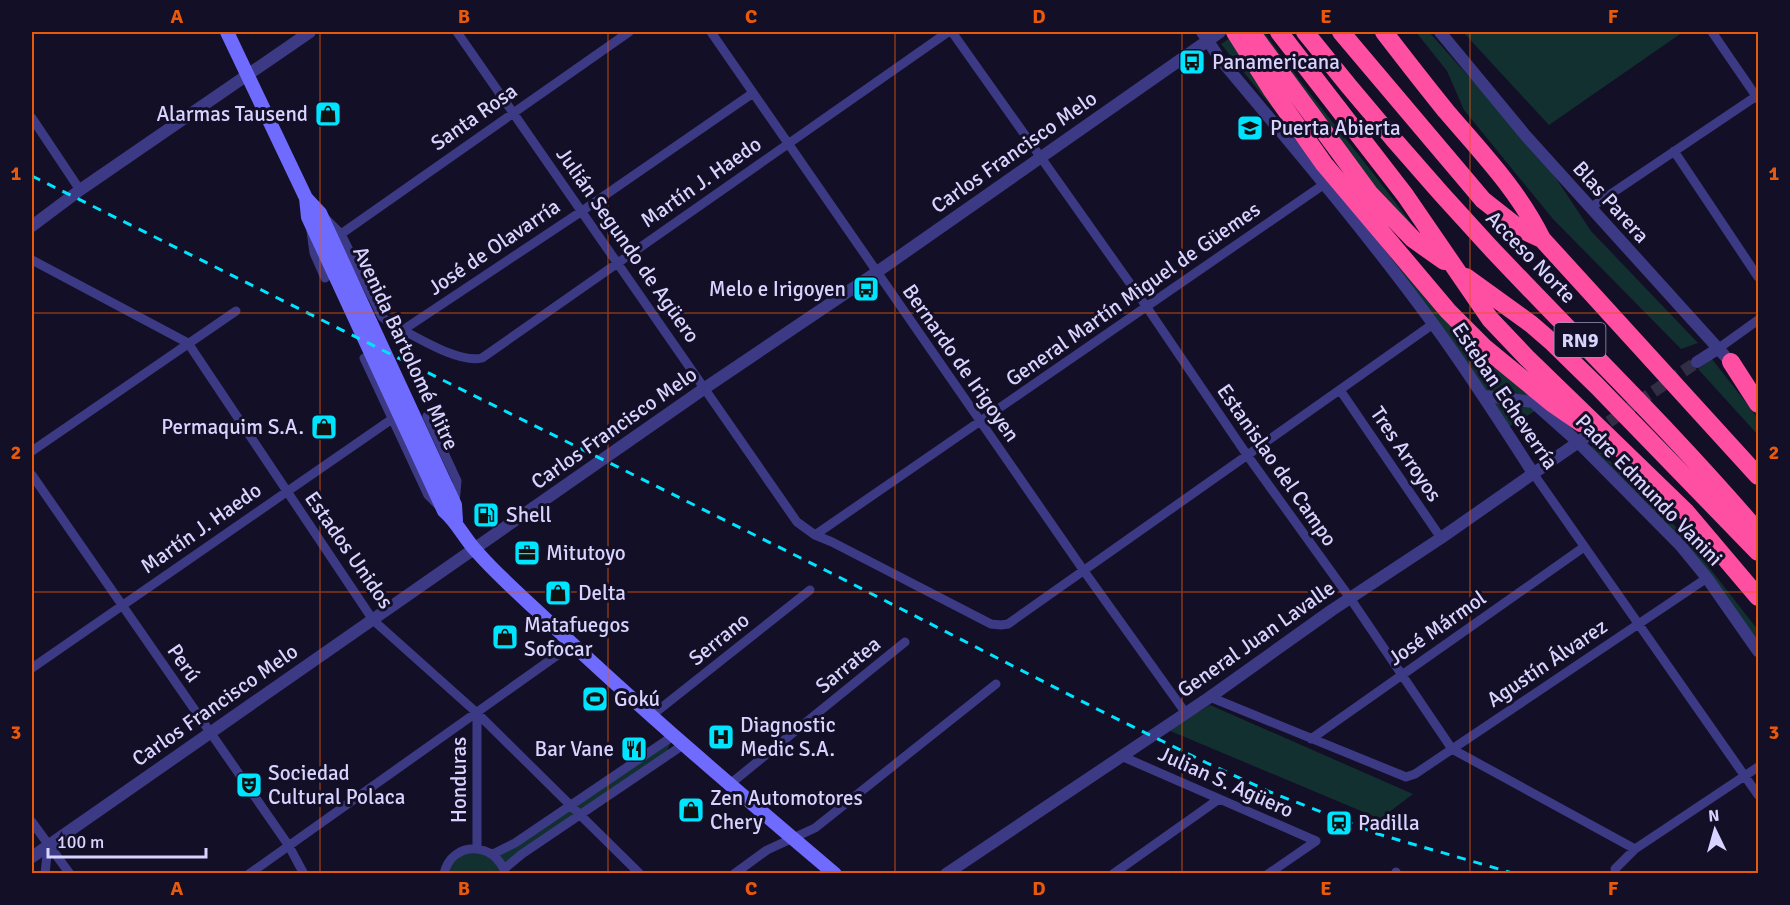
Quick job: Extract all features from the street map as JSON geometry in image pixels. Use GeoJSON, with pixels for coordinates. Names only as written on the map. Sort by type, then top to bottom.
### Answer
{"type":"FeatureCollection","features":[{"type":"Feature","properties":{"kind":"highway"},"geometry":{"type":"LineString","coordinates":[[1235,32],[1271,89],[1324,164],[1448,311],[1485,348],[1552,403],[1620,449]]}},
{"type":"Feature","properties":{"kind":"highway"},"geometry":{"type":"LineString","coordinates":[[1251,32],[1364,186],[1395,222],[1413,239],[1531,324],[1570,359],[1758,552]]}},
{"type":"Feature","properties":{"kind":"highway"},"geometry":{"type":"LineString","coordinates":[[1279,32],[1405,195],[1490,319],[1527,358],[1686,512],[1758,597]]}},
{"type":"Feature","properties":{"kind":"highway","name":"Acceso Norte"},"geometry":{"type":"LineString","coordinates":[[1305,32],[1457,211],[1679,443],[1758,532]]}},
{"type":"Feature","properties":{"kind":"highway","name":"Acceso Norte"},"geometry":{"type":"LineString","coordinates":[[1341,32],[1483,200],[1520,229],[1542,239],[1758,476]]}},
{"type":"Feature","properties":{"kind":"highway"},"geometry":{"type":"LineString","coordinates":[[1384,32],[1507,182],[1530,216],[1542,239]]}},
{"type":"Feature","properties":{"kind":"highway"},"geometry":{"type":"LineString","coordinates":[[1731,362],[1758,404]]}},
{"type":"Feature","properties":{"kind":"main road","name":"Avenida Bartolomé Mitre"},"geometry":{"type":"LineString","coordinates":[[227,32],[456,521],[474,550],[651,716],[835,873]]}},
{"type":"Feature","properties":{"kind":"street"},"geometry":{"type":"LineString","coordinates":[[32,226],[80,190],[310,32]]}},
{"type":"Feature","properties":{"kind":"street","name":"Julián Segundo de Agüero"},"geometry":{"type":"LineString","coordinates":[[457,32],[797,522],[815,535],[991,624],[1008,624],[1084,571]]}},
{"type":"Feature","properties":{"kind":"street","name":"Santa Rosa"},"geometry":{"type":"LineString","coordinates":[[341,234],[629,32]]}},
{"type":"Feature","properties":{"kind":"street","name":"Bernardo de Irigoyen"},"geometry":{"type":"LineString","coordinates":[[711,32],[980,422],[1185,712]]}},
{"type":"Feature","properties":{"kind":"street","name":"Martín J. Haedo"},"geometry":{"type":"LineString","coordinates":[[403,330],[459,357],[474,360],[489,354],[950,32]]}},
{"type":"Feature","properties":{"kind":"street","name":"Estanislao del Campo"},"geometry":{"type":"LineString","coordinates":[[950,32],[1146,306],[1247,455],[1350,598],[1452,749],[1635,849]]}},
{"type":"Feature","properties":{"kind":"street","name":"Carlos Francisco Melo"},"geometry":{"type":"LineString","coordinates":[[32,857],[705,388],[1040,158],[1205,36],[1219,32]]}},
{"type":"Feature","properties":{"kind":"street","name":"Blas Parera"},"geometry":{"type":"LineString","coordinates":[[1440,32],[1526,136],[1758,394]]}},
{"type":"Feature","properties":{"kind":"street"},"geometry":{"type":"LineString","coordinates":[[1590,208],[1758,97],[1712,32]]}},
{"type":"Feature","properties":{"kind":"street","name":"Esteban Echeverría"},"geometry":{"type":"LineString","coordinates":[[1205,36],[1220,59],[1433,324],[1484,396],[1584,547],[1758,795]]}},
{"type":"Feature","properties":{"kind":"street","name":"José de Olavarría"},"geometry":{"type":"LineString","coordinates":[[403,330],[582,211],[753,93]]}},
{"type":"Feature","properties":{"kind":"street"},"geometry":{"type":"LineString","coordinates":[[32,118],[80,190]]}},
{"type":"Feature","properties":{"kind":"street"},"geometry":{"type":"LineString","coordinates":[[1674,152],[1758,277]]}},
{"type":"Feature","properties":{"kind":"street","name":"General Martín Miguel de Güemes"},"geometry":{"type":"LineString","coordinates":[[815,535],[1323,185]]}},
{"type":"Feature","properties":{"kind":"street"},"geometry":{"type":"LineString","coordinates":[[314,215],[341,234],[377,309],[387,321],[403,330]]}},
{"type":"Feature","properties":{"kind":"street"},"geometry":{"type":"LineString","coordinates":[[314,215],[314,253],[324,278]]}},
{"type":"Feature","properties":{"kind":"street","name":"Estados Unidos"},"geometry":{"type":"LineString","coordinates":[[32,260],[188,343],[373,620],[477,713],[640,873]]}},
{"type":"Feature","properties":{"kind":"street"},"geometry":{"type":"LineString","coordinates":[[32,451],[236,311]]}},
{"type":"Feature","properties":{"kind":"street"},"geometry":{"type":"LineString","coordinates":[[1698,362],[1758,320]]}},
{"type":"Feature","properties":{"kind":"street"},"geometry":{"type":"LineString","coordinates":[[1084,571],[1433,324]]}},
{"type":"Feature","properties":{"kind":"street"},"geometry":{"type":"LineString","coordinates":[[364,358],[428,495],[450,508],[457,481],[427,416]]}},
{"type":"Feature","properties":{"kind":"street","name":"Tres Arroyos"},"geometry":{"type":"LineString","coordinates":[[1340,390],[1442,538]]}},
{"type":"Feature","properties":{"kind":"street","name":"Padre Edmundo Vanini"},"geometry":{"type":"LineString","coordinates":[[1484,396],[1533,402],[1582,439],[1680,545],[1707,578],[1758,651]]}},
{"type":"Feature","properties":{"kind":"street","name":"Martín J. Haedo"},"geometry":{"type":"LineString","coordinates":[[32,668],[392,419]]}},
{"type":"Feature","properties":{"kind":"street","name":"General Juan Lavalle"},"geometry":{"type":"LineString","coordinates":[[946,873],[1210,697],[1582,439]]}},
{"type":"Feature","properties":{"kind":"street","name":"Perú"},"geometry":{"type":"LineString","coordinates":[[32,475],[289,846],[304,873]]}},
{"type":"Feature","properties":{"kind":"street","name":"José Mármol"},"geometry":{"type":"LineString","coordinates":[[1311,739],[1584,547]]}},
{"type":"Feature","properties":{"kind":"street","name":"Agustín Álvarez"},"geometry":{"type":"LineString","coordinates":[[1311,739],[1406,777],[1415,774],[1707,578]]}},
{"type":"Feature","properties":{"kind":"street","name":"Serrano"},"geometry":{"type":"LineString","coordinates":[[651,716],[810,590]]}},
{"type":"Feature","properties":{"kind":"street","name":"Sarratea"},"geometry":{"type":"LineString","coordinates":[[730,784],[905,642]]}},
{"type":"Feature","properties":{"kind":"street"},"geometry":{"type":"LineString","coordinates":[[249,873],[573,644]]}},
{"type":"Feature","properties":{"kind":"street"},"geometry":{"type":"LineString","coordinates":[[734,873],[767,850],[815,828],[996,684]]}},
{"type":"Feature","properties":{"kind":"street"},"geometry":{"type":"LineString","coordinates":[[1210,697],[1311,739]]}},
{"type":"Feature","properties":{"kind":"street","name":"Honduras"},"geometry":{"type":"LineString","coordinates":[[477,713],[477,848]]}},
{"type":"Feature","properties":{"kind":"street"},"geometry":{"type":"LineString","coordinates":[[493,854],[516,843],[572,805],[678,740]]}},
{"type":"Feature","properties":{"kind":"street"},"geometry":{"type":"LineString","coordinates":[[444,873],[449,861],[456,854],[465,849],[477,848],[493,854],[500,861],[504,871],[522,854],[580,814],[678,740]]}},
{"type":"Feature","properties":{"kind":"street","name":"Julian S. Agüero"},"geometry":{"type":"LineString","coordinates":[[1121,756],[1316,841],[1268,873]]}},
{"type":"Feature","properties":{"kind":"street"},"geometry":{"type":"LineString","coordinates":[[1615,869],[1635,849],[1758,767]]}},
{"type":"Feature","properties":{"kind":"street"},"geometry":{"type":"LineString","coordinates":[[1113,873],[1219,799]]}},
{"type":"Feature","properties":{"kind":"street"},"geometry":{"type":"LineString","coordinates":[[32,822],[70,873]]}},
{"type":"Feature","properties":{"kind":"street"},"geometry":{"type":"LineString","coordinates":[[45,873],[48,845]]}},
{"type":"Feature","properties":{"kind":"green space"},"geometry":{"type":"Polygon","coordinates":[[[1260,32],[1264,32],[1416,230],[1372,187],[1260,32]]]}},
{"type":"Feature","properties":{"kind":"green space"},"geometry":{"type":"Polygon","coordinates":[[[1416,32],[1429,32],[1546,163],[1591,231],[1698,343],[1681,349],[1553,219],[1464,110],[1447,71],[1416,32]]]}},
{"type":"Feature","properties":{"kind":"green space"},"geometry":{"type":"Polygon","coordinates":[[[1463,32],[1683,32],[1549,125],[1463,32]]]}},
{"type":"Feature","properties":{"kind":"green space"},"geometry":{"type":"Polygon","coordinates":[[[1233,36],[1284,122],[1221,44],[1233,36]]]}},
{"type":"Feature","properties":{"kind":"green space"},"geometry":{"type":"Polygon","coordinates":[[[1381,247],[1434,306],[1576,429],[1571,432],[1543,406],[1489,394],[1381,247]]]}},
{"type":"Feature","properties":{"kind":"green space"},"geometry":{"type":"Polygon","coordinates":[[[1712,359],[1758,418],[1758,435],[1698,369],[1712,359]]]}},
{"type":"Feature","properties":{"kind":"green space"},"geometry":{"type":"Polygon","coordinates":[[[1494,404],[1521,404],[1535,411],[1509,427],[1494,404]]]}},
{"type":"Feature","properties":{"kind":"green space"},"geometry":{"type":"Polygon","coordinates":[[[1594,445],[1683,534],[1758,630],[1758,642],[1590,448],[1594,445]]]}},
{"type":"Feature","properties":{"kind":"green space"},"geometry":{"type":"Polygon","coordinates":[[[1210,705],[1413,794],[1380,819],[1168,730],[1210,705]]]}},
{"type":"Feature","properties":{"kind":"green space"},"geometry":{"type":"Polygon","coordinates":[[[673,736],[665,756],[504,869],[493,854],[673,736]]]}},
{"type":"Feature","properties":{"kind":"green space"},"geometry":{"type":"Polygon","coordinates":[[[464,853],[483,853],[496,863],[500,874],[448,874],[451,865],[464,853]]]}},
{"type":"Feature","properties":{"kind":"tunnel"},"geometry":{"type":"LineString","coordinates":[[1594,432],[1697,362]]}},
{"type":"Feature","properties":{"kind":"railway"},"geometry":{"type":"LineString","coordinates":[[32,176],[829,572],[1207,763],[1270,792],[1378,834],[1516,874]]}},
{"type":"Feature","properties":{"kind":"place","name":"Panamericana"},"geometry":{"type":"Point","coordinates":[1192,62]}},
{"type":"Feature","properties":{"kind":"place","name":"Alarmas Tausend"},"geometry":{"type":"Point","coordinates":[328,114]}},
{"type":"Feature","properties":{"kind":"place","name":"Puerta Abierta"},"geometry":{"type":"Point","coordinates":[1250,128]}},
{"type":"Feature","properties":{"kind":"place","name":"Melo e Irigoyen"},"geometry":{"type":"Point","coordinates":[866,289]}},
{"type":"Feature","properties":{"kind":"place","name":"Permaquim S.A."},"geometry":{"type":"Point","coordinates":[324,427]}},
{"type":"Feature","properties":{"kind":"place","name":"Shell"},"geometry":{"type":"Point","coordinates":[486,515]}},
{"type":"Feature","properties":{"kind":"place","name":"Mitutoyo"},"geometry":{"type":"Point","coordinates":[527,553]}},
{"type":"Feature","properties":{"kind":"place","name":"Delta"},"geometry":{"type":"Point","coordinates":[558,593]}},
{"type":"Feature","properties":{"kind":"place","name":"Matafuegos Sofocar"},"geometry":{"type":"Point","coordinates":[505,637]}},
{"type":"Feature","properties":{"kind":"place","name":"Gokú"},"geometry":{"type":"Point","coordinates":[595,699]}},
{"type":"Feature","properties":{"kind":"place","name":"Diagnostic Medic S.A."},"geometry":{"type":"Point","coordinates":[721,737]}},
{"type":"Feature","properties":{"kind":"place","name":"Bar Vane"},"geometry":{"type":"Point","coordinates":[634,749]}},
{"type":"Feature","properties":{"kind":"place","name":"Sociedad Cultural Polaca"},"geometry":{"type":"Point","coordinates":[249,785]}},
{"type":"Feature","properties":{"kind":"place","name":"Zen Automotores Chery"},"geometry":{"type":"Point","coordinates":[691,810]}},
{"type":"Feature","properties":{"kind":"place","name":"Padilla"},"geometry":{"type":"Point","coordinates":[1339,823]}}]}
